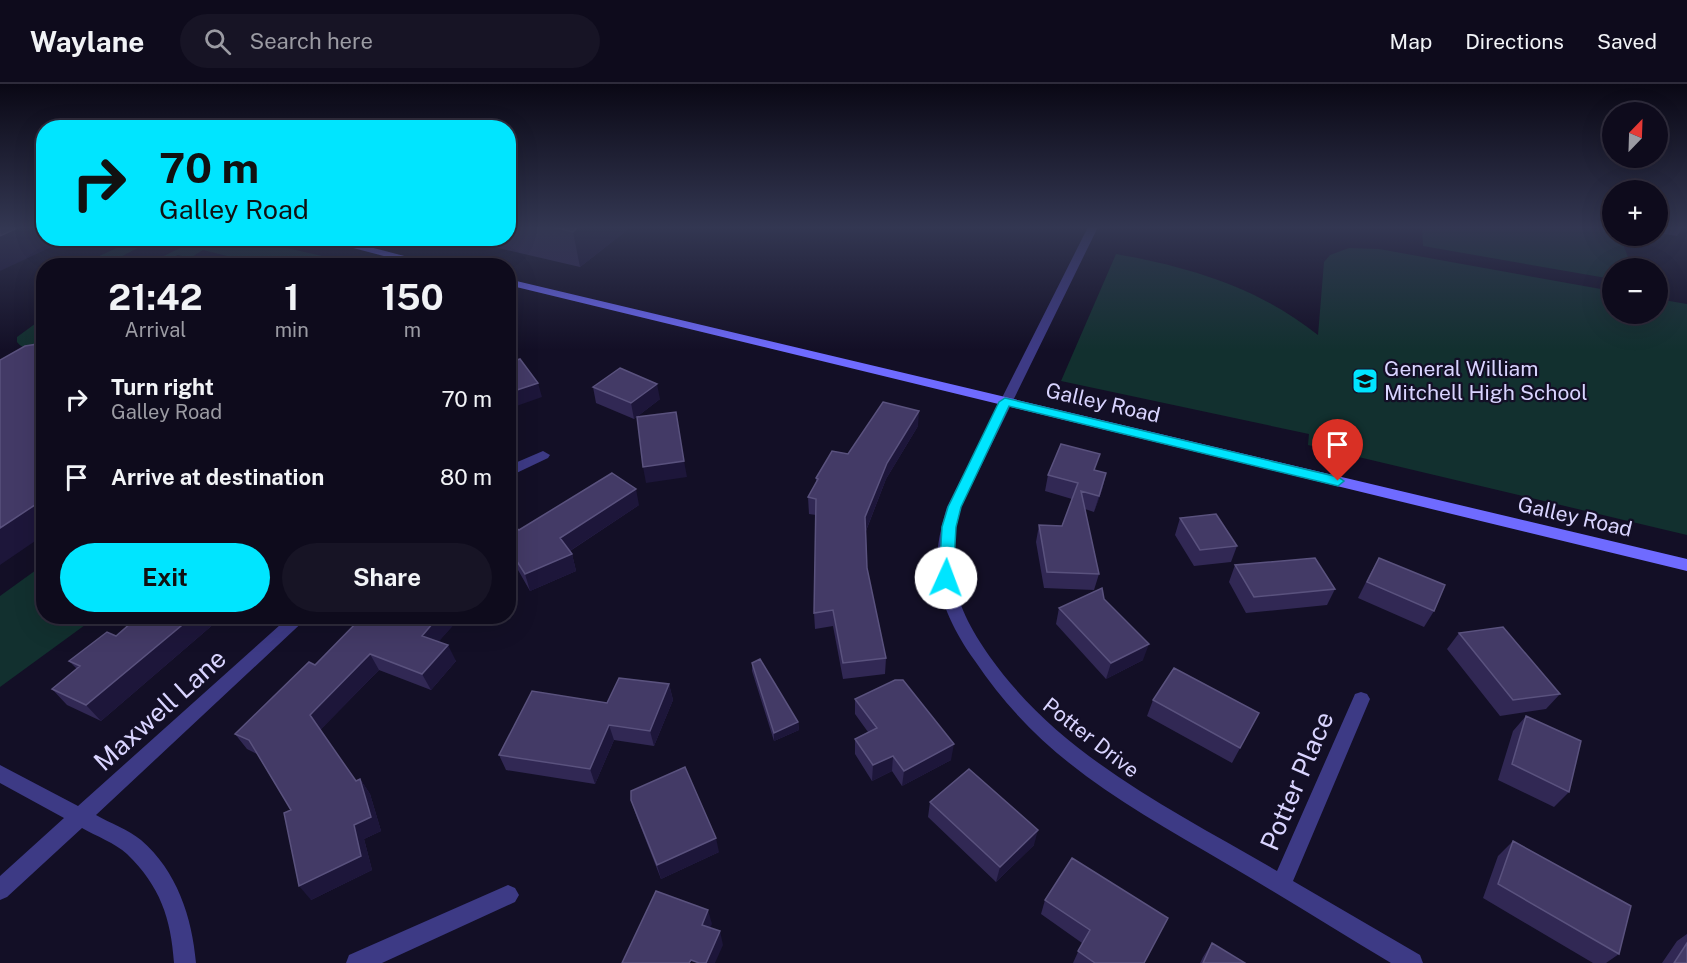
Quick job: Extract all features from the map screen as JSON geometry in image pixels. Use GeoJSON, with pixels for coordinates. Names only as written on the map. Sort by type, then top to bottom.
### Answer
{"type":"FeatureCollection","features":[{"type":"Feature","properties":{"kind":"main road","name":"Galley Road"},"geometry":{"type":"LineString","coordinates":[[516,284],[1687,565]]}},
{"type":"Feature","properties":{"kind":"street","name":"Potter Drive"},"geometry":{"type":"LineString","coordinates":[[1072,268],[963,486],[949,527],[946,578],[953,604],[969,639],[991,675],[1022,713],[1073,758],[1124,793],[1412,963]]}},
{"type":"Feature","properties":{"kind":"street"},"geometry":{"type":"LineString","coordinates":[[516,468],[543,455]]}},
{"type":"Feature","properties":{"kind":"street","name":"Maxwell Lane"},"geometry":{"type":"LineString","coordinates":[[0,890],[292,624]]}},
{"type":"Feature","properties":{"kind":"street","name":"Potter Place"},"geometry":{"type":"LineString","coordinates":[[1281,885],[1361,699]]}},
{"type":"Feature","properties":{"kind":"street"},"geometry":{"type":"LineString","coordinates":[[0,773],[133,846],[168,888],[182,930],[185,963]]}},
{"type":"Feature","properties":{"kind":"street"},"geometry":{"type":"LineString","coordinates":[[357,963],[508,895]]}},
{"type":"Feature","properties":{"kind":"green space","name":"General William Mitchell High School"},"geometry":{"type":"Polygon","coordinates":[[[1110,268],[1180,268],[1222,281],[1295,318],[1318,335],[1324,268],[1485,268],[1602,289],[1602,324],[1668,324],[1668,301],[1687,304],[1687,535],[1308,445],[1309,434],[1061,381],[1110,268]]]}},
{"type":"Feature","properties":{"kind":"green space"},"geometry":{"type":"Polygon","coordinates":[[[1549,268],[1602,268],[1602,277],[1549,268]]]}},
{"type":"Feature","properties":{"kind":"green space"},"geometry":{"type":"Polygon","coordinates":[[[36,323],[36,350],[23,347],[17,342],[17,337],[36,323]]]}},
{"type":"Feature","properties":{"kind":"green space"},"geometry":{"type":"Polygon","coordinates":[[[36,570],[36,624],[86,624],[0,687],[0,596],[36,570]]]}},
{"type":"Feature","properties":{"kind":"building"},"geometry":{"type":"Polygon","coordinates":[[[36,344],[36,504],[0,528],[0,360],[25,346],[36,344]]]}},
{"type":"Feature","properties":{"kind":"building"},"geometry":{"type":"Polygon","coordinates":[[[520,359],[538,383],[516,390],[516,360],[520,359]]]}},
{"type":"Feature","properties":{"kind":"building"},"geometry":{"type":"Polygon","coordinates":[[[620,368],[657,384],[631,403],[593,387],[620,368]]]}},
{"type":"Feature","properties":{"kind":"building"},"geometry":{"type":"Polygon","coordinates":[[[883,402],[919,411],[887,463],[865,517],[867,568],[886,658],[843,663],[833,610],[814,613],[816,499],[808,497],[832,451],[848,454],[883,402]]]}},
{"type":"Feature","properties":{"kind":"building"},"geometry":{"type":"Polygon","coordinates":[[[676,412],[684,461],[643,467],[637,417],[676,412]]]}},
{"type":"Feature","properties":{"kind":"building"},"geometry":{"type":"Polygon","coordinates":[[[1061,444],[1100,454],[1094,470],[1106,473],[1099,496],[1081,491],[1099,574],[1047,572],[1039,525],[1062,526],[1078,483],[1048,475],[1061,444]]]}},
{"type":"Feature","properties":{"kind":"building"},"geometry":{"type":"Polygon","coordinates":[[[612,473],[636,489],[560,538],[572,554],[525,574],[516,560],[516,528],[519,530],[612,473]]]}},
{"type":"Feature","properties":{"kind":"building"},"geometry":{"type":"Polygon","coordinates":[[[1216,514],[1237,546],[1200,550],[1180,518],[1216,514]]]}},
{"type":"Feature","properties":{"kind":"building"},"geometry":{"type":"Polygon","coordinates":[[[1315,558],[1335,589],[1254,597],[1235,565],[1315,558]]]}},
{"type":"Feature","properties":{"kind":"building"},"geometry":{"type":"Polygon","coordinates":[[[1379,558],[1445,585],[1434,611],[1367,582],[1379,558]]]}},
{"type":"Feature","properties":{"kind":"building"},"geometry":{"type":"Polygon","coordinates":[[[1102,588],[1104,599],[1149,644],[1111,663],[1059,608],[1102,588]]]}},
{"type":"Feature","properties":{"kind":"building"},"geometry":{"type":"Polygon","coordinates":[[[130,624],[183,624],[86,705],[52,689],[80,666],[69,661],[107,632],[116,636],[130,624]]]}},
{"type":"Feature","properties":{"kind":"building"},"geometry":{"type":"Polygon","coordinates":[[[355,624],[432,624],[422,636],[448,645],[422,674],[370,654],[310,715],[356,781],[360,779],[371,817],[354,825],[361,856],[299,886],[284,813],[291,810],[249,740],[235,734],[309,662],[315,665],[355,624]]]}},
{"type":"Feature","properties":{"kind":"building"},"geometry":{"type":"Polygon","coordinates":[[[1503,627],[1560,694],[1513,700],[1459,633],[1503,627]]]}},
{"type":"Feature","properties":{"kind":"building"},"geometry":{"type":"Polygon","coordinates":[[[760,659],[798,722],[774,733],[752,663],[760,659]]]}},
{"type":"Feature","properties":{"kind":"building"},"geometry":{"type":"Polygon","coordinates":[[[1174,668],[1259,713],[1240,748],[1153,700],[1174,668]]]}},
{"type":"Feature","properties":{"kind":"building"},"geometry":{"type":"Polygon","coordinates":[[[619,678],[669,684],[650,731],[609,725],[590,769],[499,755],[532,691],[607,703],[619,678]]]}},
{"type":"Feature","properties":{"kind":"building"},"geometry":{"type":"Polygon","coordinates":[[[895,680],[903,680],[954,744],[904,771],[893,756],[873,765],[855,739],[877,728],[855,699],[895,680]]]}},
{"type":"Feature","properties":{"kind":"building"},"geometry":{"type":"Polygon","coordinates":[[[1526,716],[1581,741],[1569,792],[1512,764],[1526,716]]]}},
{"type":"Feature","properties":{"kind":"building"},"geometry":{"type":"Polygon","coordinates":[[[685,767],[716,838],[657,865],[631,800],[631,791],[685,767]]]}},
{"type":"Feature","properties":{"kind":"building"},"geometry":{"type":"Polygon","coordinates":[[[969,769],[1038,830],[1000,867],[930,802],[969,769]]]}},
{"type":"Feature","properties":{"kind":"building"},"geometry":{"type":"Polygon","coordinates":[[[1513,841],[1631,906],[1619,954],[1498,884],[1513,841]]]}},
{"type":"Feature","properties":{"kind":"building"},"geometry":{"type":"Polygon","coordinates":[[[1072,858],[1168,918],[1144,963],[1095,963],[1078,951],[1090,930],[1045,900],[1072,858]]]}},
{"type":"Feature","properties":{"kind":"building"},"geometry":{"type":"Polygon","coordinates":[[[656,891],[708,910],[702,925],[720,931],[706,963],[691,960],[689,963],[622,963],[656,891]]]}},
{"type":"Feature","properties":{"kind":"building"},"geometry":{"type":"Polygon","coordinates":[[[1212,943],[1245,963],[1203,963],[1212,943]]]}},
{"type":"Feature","properties":{"kind":"building"},"geometry":{"type":"Polygon","coordinates":[[[1687,943],[1687,963],[1674,963],[1687,943]]]}},
{"type":"Feature","properties":{"kind":"place","name":"General William Mitchell High School"},"geometry":{"type":"Point","coordinates":[1365,381]}},
{"type":"Feature","properties":{"kind":"route"},"geometry":{"type":"LineString","coordinates":[[946,578],[949,527],[954,507],[1005,402],[1338,481]]}}]}
